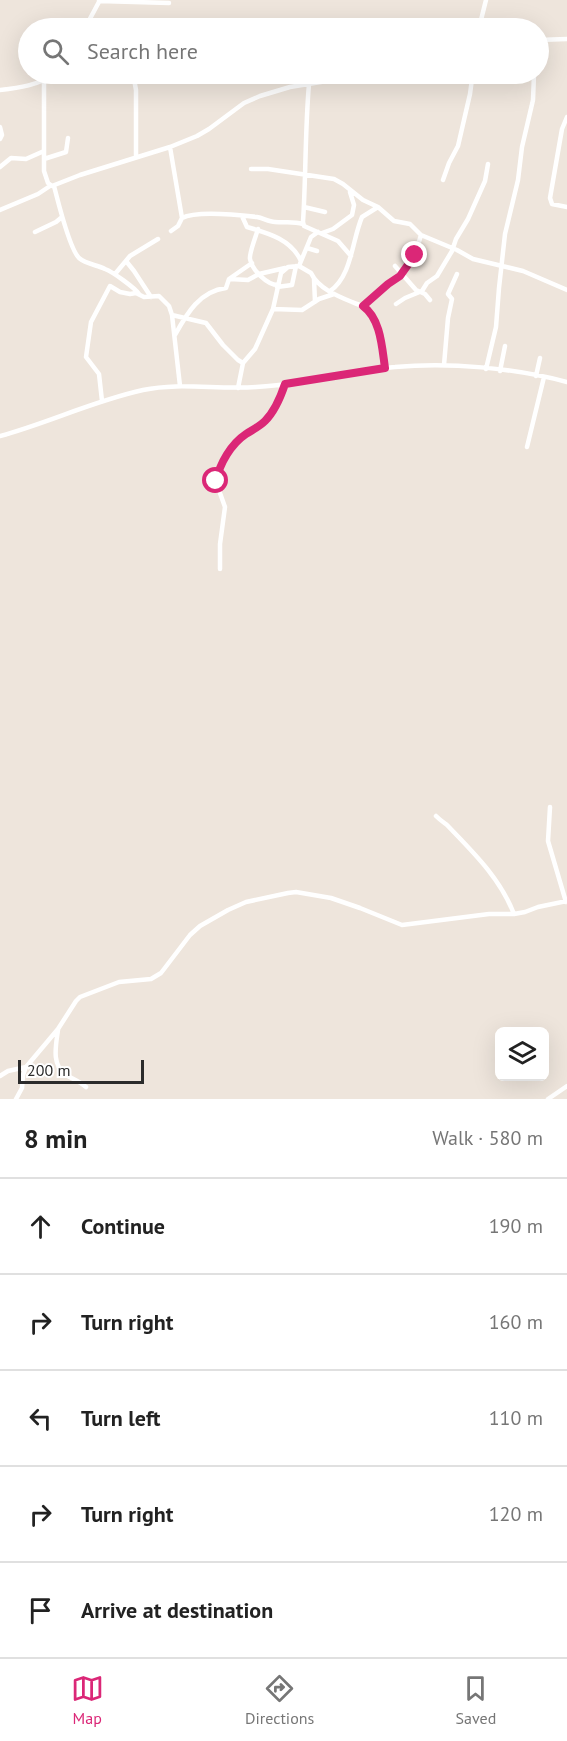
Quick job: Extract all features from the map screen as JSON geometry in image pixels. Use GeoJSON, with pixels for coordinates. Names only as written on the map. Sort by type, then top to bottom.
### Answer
{"type":"FeatureCollection","features":[{"type":"Feature","properties":{"kind":"street"},"geometry":{"type":"LineString","coordinates":[[482,18],[486,0]]}},
{"type":"Feature","properties":{"kind":"street"},"geometry":{"type":"LineString","coordinates":[[90,18],[99,1],[169,3]]}},
{"type":"Feature","properties":{"kind":"street"},"geometry":{"type":"LineString","coordinates":[[549,40],[567,39]]}},
{"type":"Feature","properties":{"kind":"street"},"geometry":{"type":"LineString","coordinates":[[0,90],[32,84]]}},
{"type":"Feature","properties":{"kind":"street"},"geometry":{"type":"LineString","coordinates":[[46,84],[45,177],[52,186],[79,258],[115,274],[134,287],[140,296]]}},
{"type":"Feature","properties":{"kind":"street"},"geometry":{"type":"LineString","coordinates":[[135,84],[136,157]]}},
{"type":"Feature","properties":{"kind":"street"},"geometry":{"type":"LineString","coordinates":[[0,210],[80,175],[170,147],[197,136],[244,103],[260,96],[309,84],[303,224]]}},
{"type":"Feature","properties":{"kind":"street"},"geometry":{"type":"LineString","coordinates":[[443,180],[458,146],[471,84]]}},
{"type":"Feature","properties":{"kind":"street"},"geometry":{"type":"LineString","coordinates":[[486,369],[497,322],[506,234],[533,100],[534,84]]}},
{"type":"Feature","properties":{"kind":"street"},"geometry":{"type":"LineString","coordinates":[[567,117],[562,129],[550,201],[552,204],[567,207]]}},
{"type":"Feature","properties":{"kind":"street"},"geometry":{"type":"LineString","coordinates":[[0,128],[2,133],[0,139]]}},
{"type":"Feature","properties":{"kind":"street"},"geometry":{"type":"LineString","coordinates":[[44,159],[67,151],[68,138]]}},
{"type":"Feature","properties":{"kind":"street"},"geometry":{"type":"LineString","coordinates":[[170,147],[182,218],[178,226],[171,231]]}},
{"type":"Feature","properties":{"kind":"street"},"geometry":{"type":"LineString","coordinates":[[0,167],[11,158],[26,159],[44,151]]}},
{"type":"Feature","properties":{"kind":"street"},"geometry":{"type":"LineString","coordinates":[[396,304],[423,291],[427,283],[437,276],[454,248],[456,238],[466,224],[485,181],[488,164]]}},
{"type":"Feature","properties":{"kind":"street"},"geometry":{"type":"LineString","coordinates":[[251,170],[268,169],[334,179],[363,200],[378,207],[394,221],[410,224],[421,235],[454,248],[472,259],[523,271],[567,289]]}},
{"type":"Feature","properties":{"kind":"street"},"geometry":{"type":"LineString","coordinates":[[258,229],[250,255],[259,274],[270,284],[292,285],[312,236],[333,229],[352,215],[354,205],[348,189]]}},
{"type":"Feature","properties":{"kind":"street"},"geometry":{"type":"LineString","coordinates":[[304,207],[325,212]]}},
{"type":"Feature","properties":{"kind":"street"},"geometry":{"type":"LineString","coordinates":[[273,309],[300,311],[332,292],[342,277],[351,256],[362,217],[378,207]]}},
{"type":"Feature","properties":{"kind":"street"},"geometry":{"type":"LineString","coordinates":[[182,218],[202,213],[303,224],[338,241],[351,256]]}},
{"type":"Feature","properties":{"kind":"street"},"geometry":{"type":"LineString","coordinates":[[242,216],[246,226],[276,236],[297,253],[299,264],[311,273],[314,279],[315,302]]}},
{"type":"Feature","properties":{"kind":"street"},"geometry":{"type":"LineString","coordinates":[[34,232],[62,217]]}},
{"type":"Feature","properties":{"kind":"street"},"geometry":{"type":"LineString","coordinates":[[363,306],[402,274],[414,258],[421,235]]}},
{"type":"Feature","properties":{"kind":"street"},"geometry":{"type":"LineString","coordinates":[[115,274],[132,255],[158,238]]}},
{"type":"Feature","properties":{"kind":"street"},"geometry":{"type":"LineString","coordinates":[[307,248],[316,251]]}},
{"type":"Feature","properties":{"kind":"street"},"geometry":{"type":"LineString","coordinates":[[126,261],[151,297]]}},
{"type":"Feature","properties":{"kind":"street"},"geometry":{"type":"LineString","coordinates":[[175,335],[184,318],[206,294],[226,288],[229,279],[252,262]]}},
{"type":"Feature","properties":{"kind":"street"},"geometry":{"type":"LineString","coordinates":[[229,279],[248,280],[259,274],[299,264]]}},
{"type":"Feature","properties":{"kind":"street"},"geometry":{"type":"LineString","coordinates":[[395,266],[419,292],[425,294],[430,300]]}},
{"type":"Feature","properties":{"kind":"street"},"geometry":{"type":"LineString","coordinates":[[238,388],[243,363],[255,349],[273,309],[281,274],[285,268]]}},
{"type":"Feature","properties":{"kind":"street"},"geometry":{"type":"LineString","coordinates":[[444,365],[452,299],[448,294],[457,274]]}},
{"type":"Feature","properties":{"kind":"street"},"geometry":{"type":"LineString","coordinates":[[314,279],[332,292],[363,306],[371,314],[378,327],[385,368]]}},
{"type":"Feature","properties":{"kind":"street"},"geometry":{"type":"LineString","coordinates":[[102,401],[99,374],[86,357],[91,322],[110,286],[120,292],[135,293],[140,296],[160,296],[169,306],[175,335],[180,387]]}},
{"type":"Feature","properties":{"kind":"street"},"geometry":{"type":"LineString","coordinates":[[172,315],[206,323],[230,353],[243,363]]}},
{"type":"Feature","properties":{"kind":"street"},"geometry":{"type":"LineString","coordinates":[[500,370],[506,346]]}},
{"type":"Feature","properties":{"kind":"street"},"geometry":{"type":"LineString","coordinates":[[536,376],[540,358]]}},
{"type":"Feature","properties":{"kind":"street"},"geometry":{"type":"LineString","coordinates":[[0,436],[30,428],[102,401],[145,389],[238,388],[285,384],[418,365],[500,370],[567,382]]}},
{"type":"Feature","properties":{"kind":"street"},"geometry":{"type":"LineString","coordinates":[[527,447],[544,377]]}},
{"type":"Feature","properties":{"kind":"street"},"geometry":{"type":"LineString","coordinates":[[220,569],[220,544],[225,507],[216,482],[217,477],[232,447],[246,434],[263,424],[271,414],[285,384]]}},
{"type":"Feature","properties":{"kind":"street"},"geometry":{"type":"LineString","coordinates":[[16,1099],[22,1088],[26,1067],[58,1029],[80,997],[119,982],[156,977],[195,930],[246,902],[296,892],[319,895],[402,925],[489,914],[514,914],[566,902],[548,840],[550,807]]}},
{"type":"Feature","properties":{"kind":"street"},"geometry":{"type":"LineString","coordinates":[[436,816],[489,870],[505,894],[514,914]]}},
{"type":"Feature","properties":{"kind":"street"},"geometry":{"type":"LineString","coordinates":[[58,1029],[55,1054],[58,1068],[86,1087]]}},
{"type":"Feature","properties":{"kind":"street"},"geometry":{"type":"LineString","coordinates":[[0,1076],[8,1071],[26,1067]]}},
{"type":"Feature","properties":{"kind":"street"},"geometry":{"type":"LineString","coordinates":[[548,1099],[567,1086]]}},
{"type":"Feature","properties":{"kind":"route"},"geometry":{"type":"LineString","coordinates":[[216,481],[232,447],[246,434],[263,424],[271,414],[285,384],[385,368],[378,327],[375,319],[363,306],[400,276],[415,255]]}}]}
